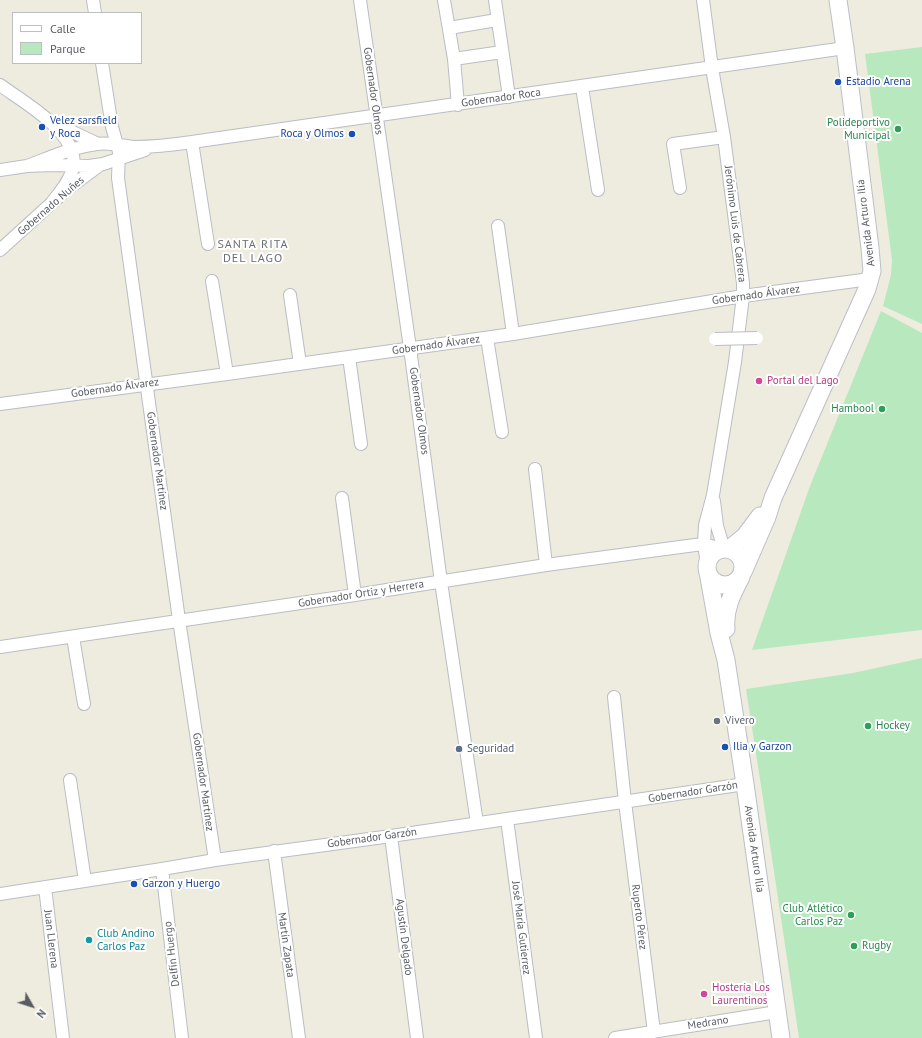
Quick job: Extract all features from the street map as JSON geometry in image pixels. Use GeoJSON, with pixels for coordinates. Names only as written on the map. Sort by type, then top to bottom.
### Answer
{"type":"FeatureCollection","features":[{"type":"Feature","properties":{"kind":"main road","name":"Avenida Arturo Ilía"},"geometry":{"type":"LineString","coordinates":[[726,660],[725,617],[727,608],[767,517],[773,498],[867,289],[872,271],[838,0]]}},
{"type":"Feature","properties":{"kind":"main road","name":"Avenida Arturo Ilía"},"geometry":{"type":"LineString","coordinates":[[725,549],[745,536],[773,498]]}},
{"type":"Feature","properties":{"kind":"main road"},"geometry":{"type":"LineString","coordinates":[[725,549],[736,552],[740,556],[744,566],[742,574],[733,583],[723,585],[714,581],[708,568],[712,555],[715,552],[725,549]]}},
{"type":"Feature","properties":{"kind":"main road","name":"Avenida Arturo Ilía"},"geometry":{"type":"LineString","coordinates":[[708,568],[719,633],[726,660],[781,1038]]}},
{"type":"Feature","properties":{"kind":"street"},"geometry":{"type":"LineString","coordinates":[[93,0],[95,12]]}},
{"type":"Feature","properties":{"kind":"street","name":"Gobernador Olmos"},"geometry":{"type":"LineString","coordinates":[[360,0],[477,823]]}},
{"type":"Feature","properties":{"kind":"street"},"geometry":{"type":"LineString","coordinates":[[444,0],[454,59],[458,105]]}},
{"type":"Feature","properties":{"kind":"street"},"geometry":{"type":"LineString","coordinates":[[495,0],[509,97]]}},
{"type":"Feature","properties":{"kind":"street","name":"Jerónimo Luis de Cabrera"},"geometry":{"type":"LineString","coordinates":[[703,0],[712,68],[724,137],[743,283],[743,296],[735,362],[713,496],[705,525],[704,544],[708,568]]}},
{"type":"Feature","properties":{"kind":"street"},"geometry":{"type":"LineString","coordinates":[[449,28],[497,20]]}},
{"type":"Feature","properties":{"kind":"street","name":"Gobernador Roca"},"geometry":{"type":"LineString","coordinates":[[0,170],[27,166],[89,166],[103,164],[119,152],[376,115],[458,105],[845,48]]}},
{"type":"Feature","properties":{"kind":"street"},"geometry":{"type":"LineString","coordinates":[[454,59],[502,52]]}},
{"type":"Feature","properties":{"kind":"street","name":"Gobernador Martínez"},"geometry":{"type":"LineString","coordinates":[[102,64],[112,128],[119,152],[118,178],[179,620],[215,860]]}},
{"type":"Feature","properties":{"kind":"street"},"geometry":{"type":"LineString","coordinates":[[0,86],[58,128],[68,141],[72,151],[73,166],[64,186],[51,204]]}},
{"type":"Feature","properties":{"kind":"street"},"geometry":{"type":"LineString","coordinates":[[582,87],[598,190]]}},
{"type":"Feature","properties":{"kind":"street"},"geometry":{"type":"LineString","coordinates":[[46,119],[98,144]]}},
{"type":"Feature","properties":{"kind":"street"},"geometry":{"type":"LineString","coordinates":[[680,188],[672,144],[724,137]]}},
{"type":"Feature","properties":{"kind":"street"},"geometry":{"type":"LineString","coordinates":[[192,142],[208,244]]}},
{"type":"Feature","properties":{"kind":"street","name":"Gobernador Roca"},"geometry":{"type":"LineString","coordinates":[[27,166],[98,144],[107,144],[119,152]]}},
{"type":"Feature","properties":{"kind":"street","name":"Gobernado Nuñes"},"geometry":{"type":"LineString","coordinates":[[0,250],[76,182],[103,164]]}},
{"type":"Feature","properties":{"kind":"street"},"geometry":{"type":"LineString","coordinates":[[498,226],[513,334]]}},
{"type":"Feature","properties":{"kind":"street","name":"Gobernado Álvarez"},"geometry":{"type":"LineString","coordinates":[[0,404],[488,338],[743,296],[870,279]]}},
{"type":"Feature","properties":{"kind":"street"},"geometry":{"type":"LineString","coordinates":[[212,281],[226,374]]}},
{"type":"Feature","properties":{"kind":"street"},"geometry":{"type":"LineString","coordinates":[[290,295],[300,364]]}},
{"type":"Feature","properties":{"kind":"street"},"geometry":{"type":"LineString","coordinates":[[488,338],[502,432]]}},
{"type":"Feature","properties":{"kind":"street"},"geometry":{"type":"LineString","coordinates":[[714,340],[757,338]]}},
{"type":"Feature","properties":{"kind":"street"},"geometry":{"type":"LineString","coordinates":[[349,357],[361,444]]}},
{"type":"Feature","properties":{"kind":"street"},"geometry":{"type":"LineString","coordinates":[[535,469],[546,565]]}},
{"type":"Feature","properties":{"kind":"street","name":"Jerónimo Luis de Cabrera"},"geometry":{"type":"LineString","coordinates":[[713,496],[717,526],[725,549]]}},
{"type":"Feature","properties":{"kind":"street"},"geometry":{"type":"LineString","coordinates":[[342,498],[356,595]]}},
{"type":"Feature","properties":{"kind":"street","name":"Gobernador Ortiz y Herrera"},"geometry":{"type":"LineString","coordinates":[[0,647],[356,595],[546,565],[704,544],[725,549]]}},
{"type":"Feature","properties":{"kind":"street"},"geometry":{"type":"LineString","coordinates":[[73,637],[84,704]]}},
{"type":"Feature","properties":{"kind":"street","name":"Ruperto Pérez"},"geometry":{"type":"LineString","coordinates":[[614,697],[625,802],[654,1032]]}},
{"type":"Feature","properties":{"kind":"street"},"geometry":{"type":"LineString","coordinates":[[70,780],[85,881]]}},
{"type":"Feature","properties":{"kind":"street","name":"Gobernador Garzón"},"geometry":{"type":"LineString","coordinates":[[0,894],[274,851],[391,836],[745,784]]}},
{"type":"Feature","properties":{"kind":"street","name":"José María Gutierrez"},"geometry":{"type":"LineString","coordinates":[[507,819],[536,1038]]}},
{"type":"Feature","properties":{"kind":"street","name":"Agustín Delgado"},"geometry":{"type":"LineString","coordinates":[[391,836],[417,1038]]}},
{"type":"Feature","properties":{"kind":"street","name":"Martín Zapata"},"geometry":{"type":"LineString","coordinates":[[274,851],[299,1038]]}},
{"type":"Feature","properties":{"kind":"street","name":"Delfín Huergo"},"geometry":{"type":"LineString","coordinates":[[162,869],[182,1038]]}},
{"type":"Feature","properties":{"kind":"street","name":"Juan Llerena"},"geometry":{"type":"LineString","coordinates":[[45,887],[63,1038]]}},
{"type":"Feature","properties":{"kind":"street","name":"Medrano"},"geometry":{"type":"LineString","coordinates":[[615,1038],[777,1012]]}},
{"type":"Feature","properties":{"kind":"green space","name":"Polideportivo Municipal"},"geometry":{"type":"Polygon","coordinates":[[[922,47],[922,324],[883,306],[891,275],[892,260],[865,54],[922,47]]]}},
{"type":"Feature","properties":{"kind":"green space","name":"Hambool"},"geometry":{"type":"Polygon","coordinates":[[[881,311],[922,333],[922,630],[752,650],[810,486],[881,311]]]}},
{"type":"Feature","properties":{"kind":"green space","name":"Club Atlético Carlos Paz"},"geometry":{"type":"Polygon","coordinates":[[[922,658],[922,1038],[799,1038],[746,689],[853,673],[922,658]]]}},
{"type":"Feature","properties":{"kind":"place","name":"Estadio Arena"},"geometry":{"type":"Point","coordinates":[838,82]}},
{"type":"Feature","properties":{"kind":"place","name":"Velez sarsfield y Roca"},"geometry":{"type":"Point","coordinates":[42,127]}},
{"type":"Feature","properties":{"kind":"place","name":"Polideportivo Municipal"},"geometry":{"type":"Point","coordinates":[898,129]}},
{"type":"Feature","properties":{"kind":"place","name":"Roca y Olmos"},"geometry":{"type":"Point","coordinates":[352,134]}},
{"type":"Feature","properties":{"kind":"place","name":"Portal del Lago"},"geometry":{"type":"Point","coordinates":[759,381]}},
{"type":"Feature","properties":{"kind":"place","name":"Hambool"},"geometry":{"type":"Point","coordinates":[882,409]}},
{"type":"Feature","properties":{"kind":"place","name":"Vivero"},"geometry":{"type":"Point","coordinates":[717,721]}},
{"type":"Feature","properties":{"kind":"place","name":"Hockey"},"geometry":{"type":"Point","coordinates":[868,726]}},
{"type":"Feature","properties":{"kind":"place","name":"Ilia y Garzon"},"geometry":{"type":"Point","coordinates":[725,747]}},
{"type":"Feature","properties":{"kind":"place","name":"Seguridad"},"geometry":{"type":"Point","coordinates":[459,749]}},
{"type":"Feature","properties":{"kind":"place","name":"Garzon y Huergo"},"geometry":{"type":"Point","coordinates":[134,884]}},
{"type":"Feature","properties":{"kind":"place","name":"Club Atlético Carlos Paz"},"geometry":{"type":"Point","coordinates":[851,915]}},
{"type":"Feature","properties":{"kind":"place","name":"Club Andino Carlos Paz"},"geometry":{"type":"Point","coordinates":[89,940]}},
{"type":"Feature","properties":{"kind":"place","name":"Rugby"},"geometry":{"type":"Point","coordinates":[854,946]}},
{"type":"Feature","properties":{"kind":"place","name":"Hostería Los Laurentinos"},"geometry":{"type":"Point","coordinates":[704,994]}},
{"type":"Feature","properties":{"kind":"district","name":"SANTA RITA DEL LAGO"},"geometry":{"type":"Point","coordinates":[253,252]}}]}
